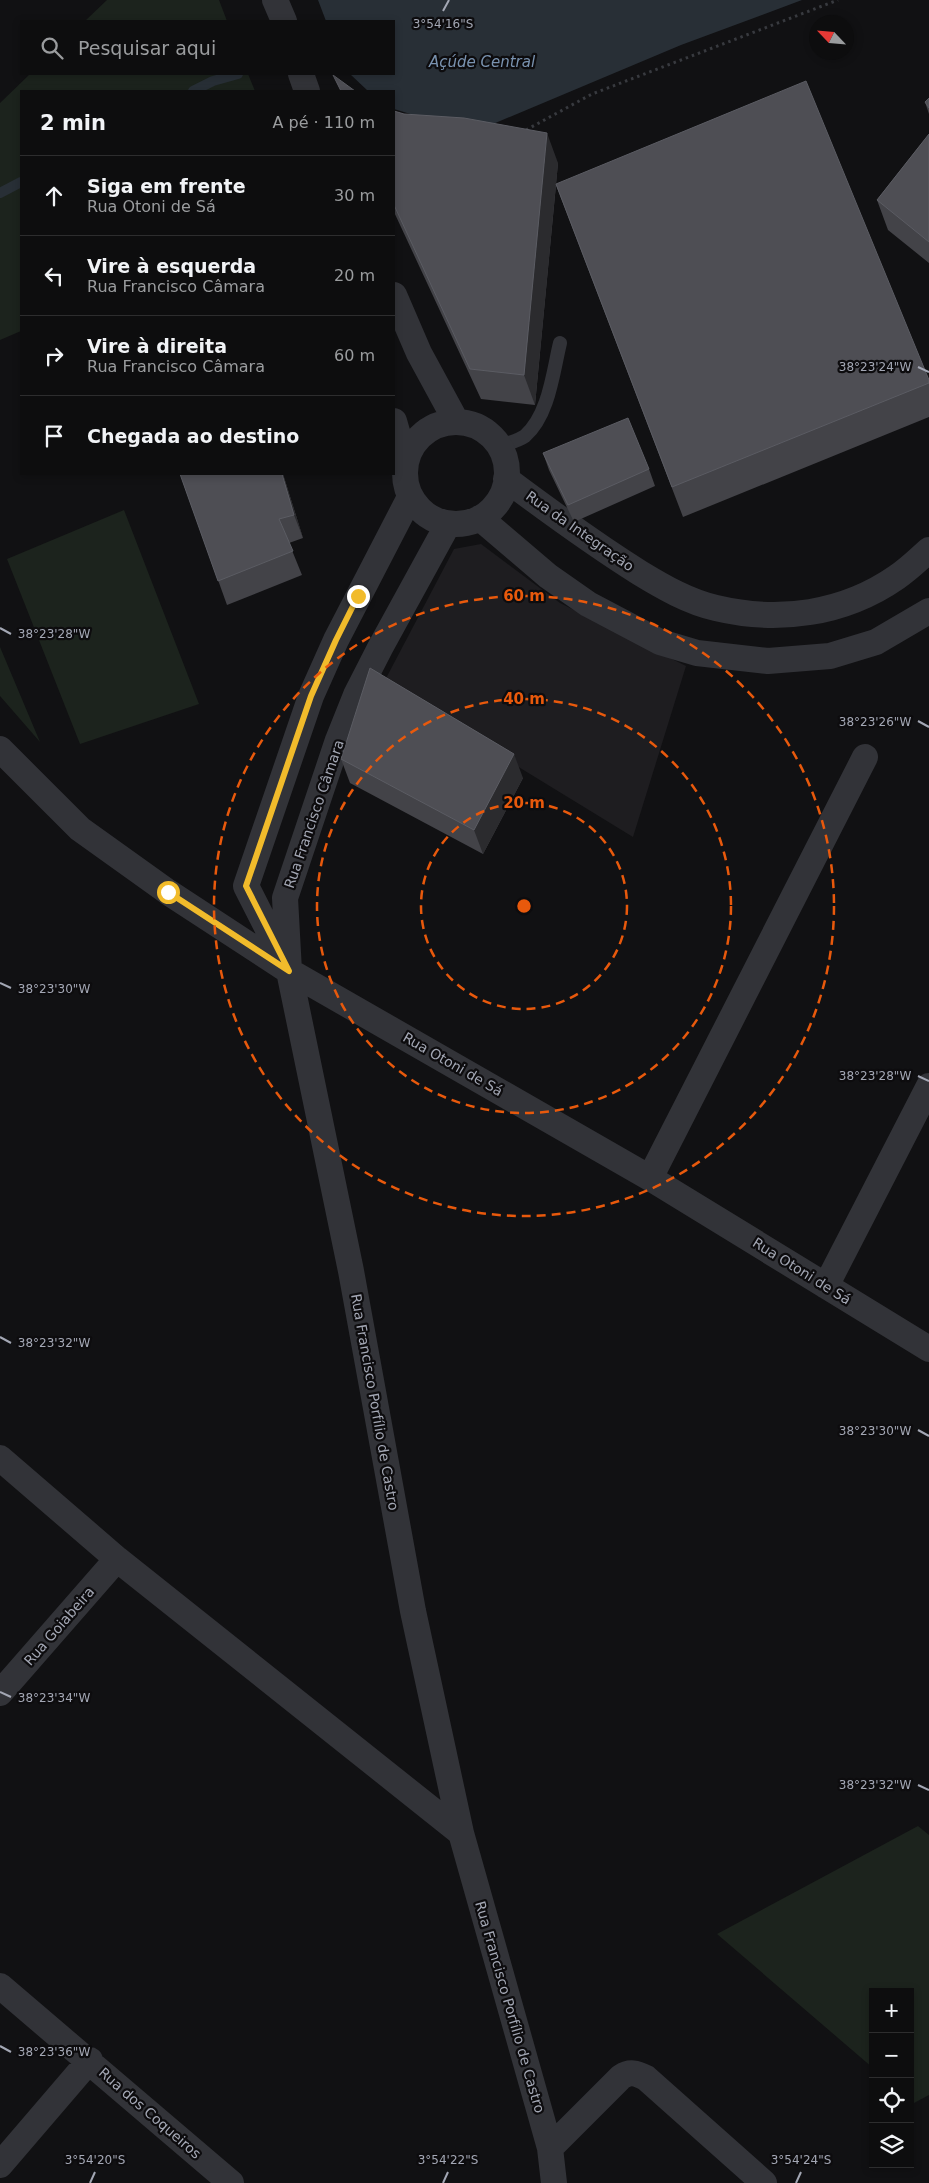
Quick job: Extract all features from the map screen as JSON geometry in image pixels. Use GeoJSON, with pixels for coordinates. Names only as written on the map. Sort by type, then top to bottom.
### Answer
{"type":"FeatureCollection","features":[{"type":"Feature","properties":{"kind":"street"},"geometry":{"type":"LineString","coordinates":[[275,0],[284,20]]}},
{"type":"Feature","properties":{"kind":"street"},"geometry":{"type":"LineString","coordinates":[[301,75],[307,90]]}},
{"type":"Feature","properties":{"kind":"street"},"geometry":{"type":"LineString","coordinates":[[395,297],[420,353],[456,421]]}},
{"type":"Feature","properties":{"kind":"street"},"geometry":{"type":"LineString","coordinates":[[395,425],[406,463],[405,480],[410,497],[420,510],[433,519],[448,524],[465,524],[480,518],[493,508],[502,494],[506,479],[506,463],[500,446],[489,433],[473,424],[456,421],[438,424],[423,433],[406,463]]}},
{"type":"Feature","properties":{"kind":"street","name":"Rua da Integração"},"geometry":{"type":"LineString","coordinates":[[506,479],[595,545],[668,590],[714,608],[785,616],[811,613],[841,606],[868,595],[898,577],[929,550]]}},
{"type":"Feature","properties":{"kind":"street"},"geometry":{"type":"LineString","coordinates":[[289,971],[246,886],[311,696],[336,640],[410,497]]}},
{"type":"Feature","properties":{"kind":"street"},"geometry":{"type":"LineString","coordinates":[[480,518],[548,576],[588,604],[660,642],[697,653],[768,661],[830,656],[876,642],[929,611]]}},
{"type":"Feature","properties":{"kind":"street","name":"Rua Francisco Câmara"},"geometry":{"type":"LineString","coordinates":[[289,971],[285,898],[338,740],[356,695],[448,524]]}},
{"type":"Feature","properties":{"kind":"street","name":"Rua Otoni de Sá"},"geometry":{"type":"LineString","coordinates":[[0,749],[80,829],[168,892],[289,971],[650,1178],[929,1349]]}},
{"type":"Feature","properties":{"kind":"street"},"geometry":{"type":"LineString","coordinates":[[650,1178],[865,757]]}},
{"type":"Feature","properties":{"kind":"street","name":"Rua Francisco Porfílio de Castro"},"geometry":{"type":"LineString","coordinates":[[289,971],[351,1271],[413,1611],[461,1833],[550,2148],[554,2183]]}},
{"type":"Feature","properties":{"kind":"street"},"geometry":{"type":"LineString","coordinates":[[826,1286],[929,1086]]}},
{"type":"Feature","properties":{"kind":"street"},"geometry":{"type":"LineString","coordinates":[[0,1458],[117,1559],[461,1833]]}},
{"type":"Feature","properties":{"kind":"street","name":"Rua Goiabeira"},"geometry":{"type":"LineString","coordinates":[[0,1693],[117,1559]]}},
{"type":"Feature","properties":{"kind":"street","name":"Rua dos Coqueiros"},"geometry":{"type":"LineString","coordinates":[[0,1986],[90,2060],[231,2183]]}},
{"type":"Feature","properties":{"kind":"street"},"geometry":{"type":"LineString","coordinates":[[0,2164],[90,2060]]}},
{"type":"Feature","properties":{"kind":"street"},"geometry":{"type":"LineString","coordinates":[[550,2148],[621,2078],[627,2073],[633,2073],[646,2078],[764,2183]]}},
{"type":"Feature","properties":{"kind":"lane"},"geometry":{"type":"LineString","coordinates":[[500,446],[524,437],[534,425],[544,405],[560,343]]}},
{"type":"Feature","properties":{"kind":"path"},"geometry":{"type":"LineString","coordinates":[[517,133],[534,127],[592,94],[838,0]]}},
{"type":"Feature","properties":{"kind":"shaded area"},"geometry":{"type":"Polygon","coordinates":[[[107,0],[219,0],[227,20],[86,20],[107,0]]]}},
{"type":"Feature","properties":{"kind":"shaded area"},"geometry":{"type":"Polygon","coordinates":[[[29,75],[248,75],[255,90],[20,90],[20,331],[0,340],[0,103],[29,75]]]}},
{"type":"Feature","properties":{"kind":"shaded area"},"geometry":{"type":"Polygon","coordinates":[[[124,510],[199,704],[80,744],[7,559],[124,510]]]}},
{"type":"Feature","properties":{"kind":"shaded area"},"geometry":{"type":"Polygon","coordinates":[[[481,544],[560,603],[686,666],[633,837],[383,684],[454,549],[481,544]]]}},
{"type":"Feature","properties":{"kind":"shaded area"},"geometry":{"type":"Polygon","coordinates":[[[0,647],[40,742],[0,696],[0,647]]]}},
{"type":"Feature","properties":{"kind":"shaded area"},"geometry":{"type":"Polygon","coordinates":[[[918,1826],[929,1835],[929,2095],[914,2103],[914,1988],[869,1988],[869,2065],[717,1934],[918,1826]]]}},
{"type":"Feature","properties":{"kind":"water","name":"Açúde Central"},"geometry":{"type":"Polygon","coordinates":[[[318,0],[802,0],[681,45],[493,124],[430,120],[395,109],[395,90],[367,90],[351,75],[395,75],[395,20],[326,20],[318,0]]]}},
{"type":"Feature","properties":{"kind":"building"},"geometry":{"type":"Polygon","coordinates":[[[333,75],[354,90],[340,90],[333,75]]]}},
{"type":"Feature","properties":{"kind":"building"},"geometry":{"type":"Polygon","coordinates":[[[806,81],[929,383],[672,487],[556,184],[806,81]]]}},
{"type":"Feature","properties":{"kind":"building"},"geometry":{"type":"Polygon","coordinates":[[[929,98],[929,108],[925,102],[929,98]]]}},
{"type":"Feature","properties":{"kind":"building"},"geometry":{"type":"Polygon","coordinates":[[[395,111],[404,114],[464,118],[547,133],[524,375],[470,369],[395,207],[395,111]]]}},
{"type":"Feature","properties":{"kind":"building"},"geometry":{"type":"Polygon","coordinates":[[[929,134],[929,242],[877,200],[929,134]]]}},
{"type":"Feature","properties":{"kind":"building"},"geometry":{"type":"Polygon","coordinates":[[[628,418],[649,469],[568,505],[543,453],[628,418]]]}},
{"type":"Feature","properties":{"kind":"building"},"geometry":{"type":"Polygon","coordinates":[[[180,475],[282,475],[294,515],[279,519],[293,551],[218,581],[180,475]]]}},
{"type":"Feature","properties":{"kind":"building"},"geometry":{"type":"Polygon","coordinates":[[[370,668],[514,754],[474,830],[341,759],[370,668]]]}},
{"type":"Feature","properties":{"kind":"waterway"},"geometry":{"type":"LineString","coordinates":[[195,90],[213,81],[234,75]]}},
{"type":"Feature","properties":{"kind":"waterway"},"geometry":{"type":"LineString","coordinates":[[0,193],[20,183]]}},
{"type":"Feature","properties":{"kind":"route"},"geometry":{"type":"LineString","coordinates":[[168,892],[289,971],[246,886],[311,696],[358,596]]}}]}
